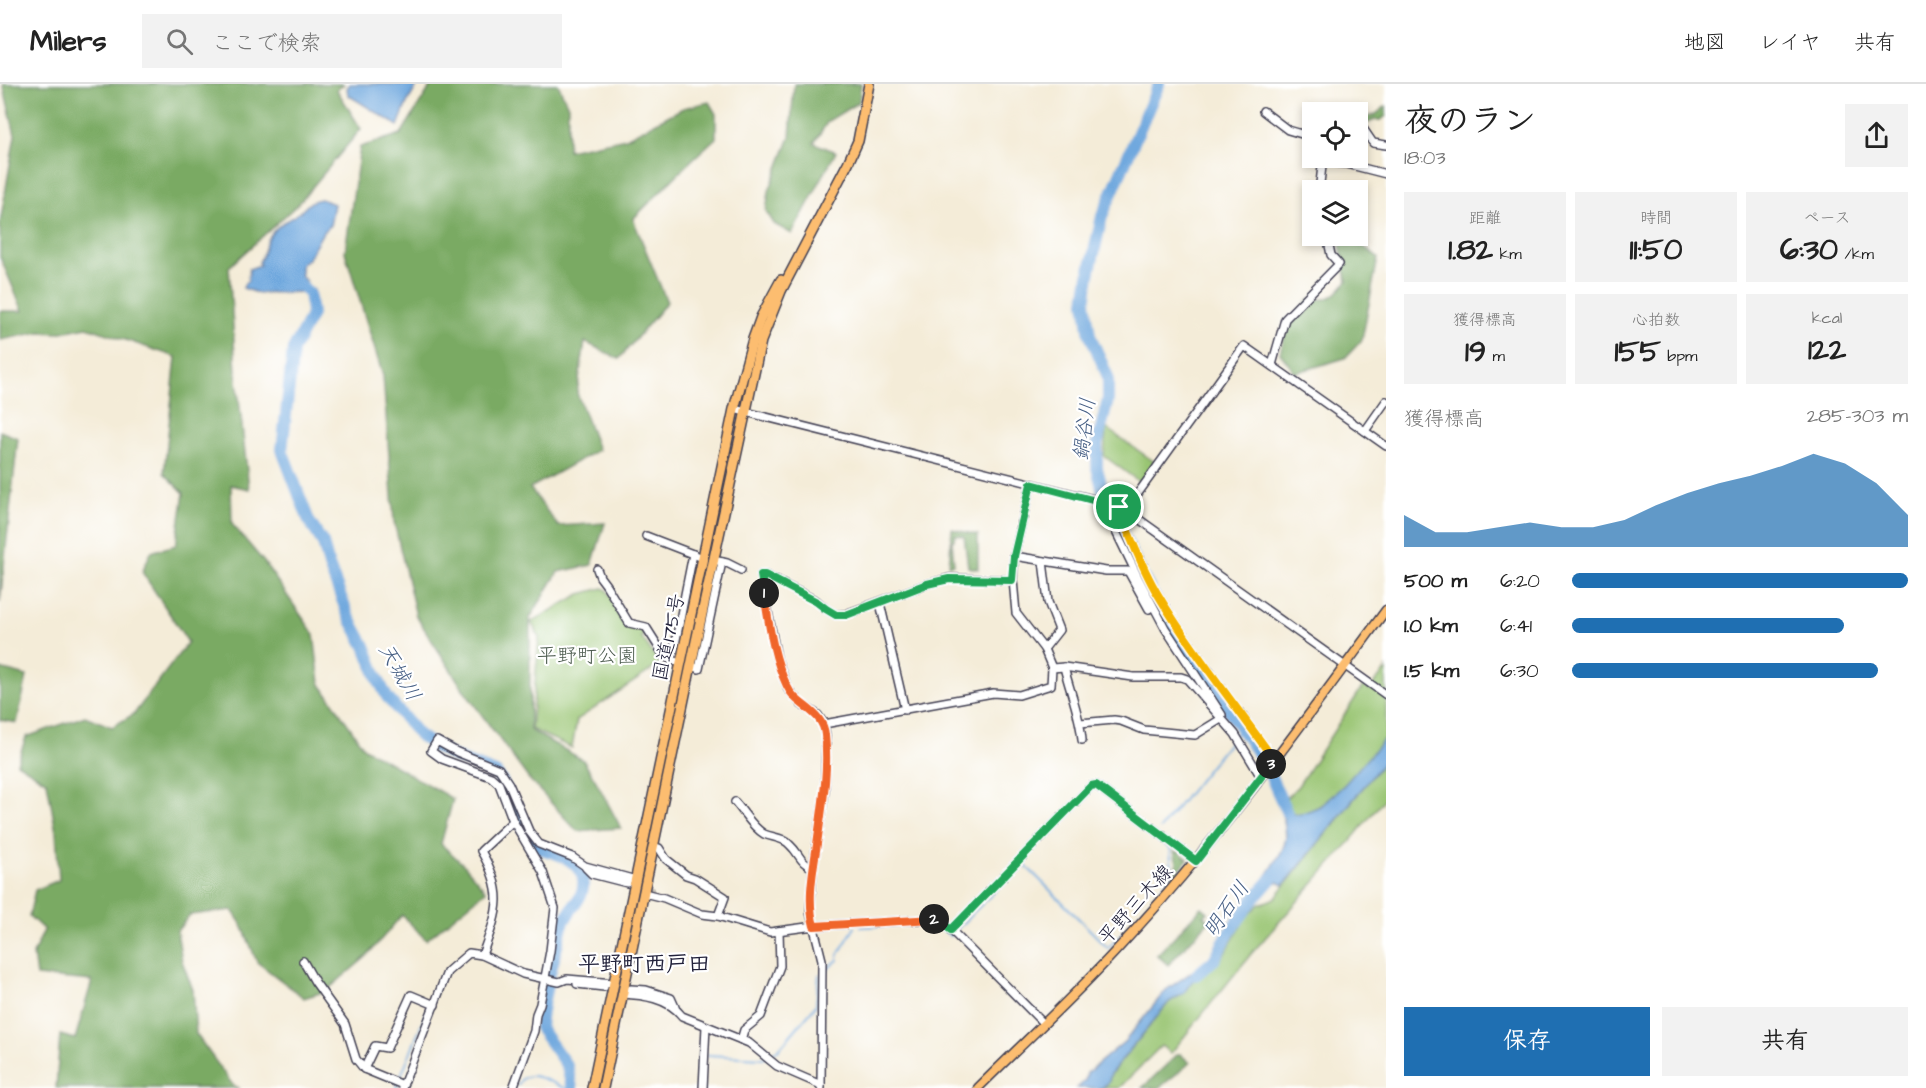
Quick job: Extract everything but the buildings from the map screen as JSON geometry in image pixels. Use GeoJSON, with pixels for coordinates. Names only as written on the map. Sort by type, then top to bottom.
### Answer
{"type":"FeatureCollection","features":[{"type":"Feature","properties":{"kind":"highway","name":"国道175号"},"geometry":{"type":"LineString","coordinates":[[592,1088],[609,985],[676,661],[713,560],[734,409],[753,339],[761,317],[848,163],[858,141],[869,84]]}},
{"type":"Feature","properties":{"kind":"highway","name":"国道175号"},"geometry":{"type":"LineString","coordinates":[[603,1088],[626,991],[713,560],[761,341],[782,291],[823,209]]}},
{"type":"Feature","properties":{"kind":"main road","name":"平野三木線"},"geometry":{"type":"LineString","coordinates":[[978,1088],[1123,944],[1196,861],[1386,610]]}},
{"type":"Feature","properties":{"kind":"street"},"geometry":{"type":"LineString","coordinates":[[1263,111],[1288,130],[1302,134]]}},
{"type":"Feature","properties":{"kind":"street"},"geometry":{"type":"LineString","coordinates":[[1368,136],[1373,144],[1386,145]]}},
{"type":"Feature","properties":{"kind":"street"},"geometry":{"type":"LineString","coordinates":[[1363,168],[1386,174]]}},
{"type":"Feature","properties":{"kind":"street"},"geometry":{"type":"LineString","coordinates":[[1272,365],[1285,319],[1339,264],[1331,255],[1329,246]]}},
{"type":"Feature","properties":{"kind":"street"},"geometry":{"type":"LineString","coordinates":[[1273,761],[1232,700],[1218,686],[1156,591],[1122,518],[1123,508],[1244,345],[1386,446]]}},
{"type":"Feature","properties":{"kind":"street"},"geometry":{"type":"LineString","coordinates":[[1365,430],[1386,401]]}},
{"type":"Feature","properties":{"kind":"street"},"geometry":{"type":"LineString","coordinates":[[734,409],[1123,508],[1386,695]]}},
{"type":"Feature","properties":{"kind":"street"},"geometry":{"type":"LineString","coordinates":[[824,724],[993,693],[1019,695],[1051,685],[1052,668],[1044,649],[1016,614],[1012,580],[1014,556],[1031,484]]}},
{"type":"Feature","properties":{"kind":"street"},"geometry":{"type":"LineString","coordinates":[[1101,501],[1165,628],[1222,715],[1221,719]]}},
{"type":"Feature","properties":{"kind":"street"},"geometry":{"type":"LineString","coordinates":[[646,536],[741,570]]}},
{"type":"Feature","properties":{"kind":"street"},"geometry":{"type":"LineString","coordinates":[[597,569],[629,623],[646,627],[665,657],[676,661],[693,554]]}},
{"type":"Feature","properties":{"kind":"street"},"geometry":{"type":"LineString","coordinates":[[1014,556],[1106,571],[1128,571],[1157,622],[1165,628]]}},
{"type":"Feature","properties":{"kind":"street"},"geometry":{"type":"LineString","coordinates":[[1043,561],[1048,602],[1059,630],[1044,649]]}},
{"type":"Feature","properties":{"kind":"street"},"geometry":{"type":"LineString","coordinates":[[626,991],[675,1006],[682,1016],[749,1043],[777,1066],[821,1086],[822,960],[810,912],[813,868],[825,790],[826,736],[824,724],[818,715],[801,704],[788,689],[777,659],[761,575],[817,602],[836,615],[846,615],[927,584],[949,579],[1012,580]]}},
{"type":"Feature","properties":{"kind":"street"},"geometry":{"type":"LineString","coordinates":[[879,603],[905,710]]}},
{"type":"Feature","properties":{"kind":"street"},"geometry":{"type":"LineString","coordinates":[[1165,628],[1176,622]]}},
{"type":"Feature","properties":{"kind":"street"},"geometry":{"type":"LineString","coordinates":[[1052,668],[1064,667],[1133,677],[1187,679],[1235,734],[1262,776]]}},
{"type":"Feature","properties":{"kind":"street"},"geometry":{"type":"LineString","coordinates":[[1064,667],[1080,723],[1082,740]]}},
{"type":"Feature","properties":{"kind":"street"},"geometry":{"type":"LineString","coordinates":[[1080,723],[1114,720],[1144,730],[1195,735],[1221,719]]}},
{"type":"Feature","properties":{"kind":"street"},"geometry":{"type":"LineString","coordinates":[[513,1088],[534,1031],[550,951],[555,908],[543,872],[513,821],[499,784],[491,777],[436,755],[431,751],[437,741],[456,752],[499,769],[509,784],[530,831],[539,844],[572,857],[585,866],[632,881]]}},
{"type":"Feature","properties":{"kind":"street"},"geometry":{"type":"LineString","coordinates":[[951,930],[1091,786],[1096,785],[1196,861]]}},
{"type":"Feature","properties":{"kind":"street"},"geometry":{"type":"LineString","coordinates":[[735,802],[753,824],[765,834],[778,837],[790,844],[804,864],[813,868]]}},
{"type":"Feature","properties":{"kind":"street"},"geometry":{"type":"LineString","coordinates":[[482,955],[496,914],[498,896],[492,870],[481,851],[513,821]]}},
{"type":"Feature","properties":{"kind":"street"},"geometry":{"type":"LineString","coordinates":[[522,835],[530,831]]}},
{"type":"Feature","properties":{"kind":"street"},"geometry":{"type":"LineString","coordinates":[[654,846],[659,848],[666,859],[686,875],[696,878],[725,897],[718,916]]}},
{"type":"Feature","properties":{"kind":"street"},"geometry":{"type":"LineString","coordinates":[[654,891],[684,900],[691,909]]}},
{"type":"Feature","properties":{"kind":"street"},"geometry":{"type":"LineString","coordinates":[[644,893],[664,898],[702,914],[718,916],[770,932],[814,926],[937,919],[951,930],[1043,1023]]}},
{"type":"Feature","properties":{"kind":"street"},"geometry":{"type":"LineString","coordinates":[[741,1040],[744,1030],[761,1016],[780,966],[779,931]]}},
{"type":"Feature","properties":{"kind":"street"},"geometry":{"type":"LineString","coordinates":[[303,961],[345,1024],[356,1059],[364,1069],[403,1087],[447,972],[470,953],[482,955],[523,974],[559,982],[567,979],[609,985]]}},
{"type":"Feature","properties":{"kind":"street"},"geometry":{"type":"LineString","coordinates":[[364,1069],[375,1046],[387,1048],[411,995],[435,1005]]}},
{"type":"Feature","properties":{"kind":"street"},"geometry":{"type":"LineString","coordinates":[[703,1088],[706,1026]]}},
{"type":"Feature","properties":{"kind":"green space"},"geometry":{"type":"Polygon","coordinates":[[[3,84],[344,84],[337,90],[361,129],[299,203],[229,267],[236,371],[249,489],[231,485],[232,524],[264,562],[314,634],[320,683],[364,748],[453,799],[441,844],[465,866],[486,891],[426,940],[402,915],[366,957],[326,991],[304,998],[257,962],[242,925],[232,910],[190,915],[177,931],[182,961],[193,990],[196,1034],[232,1084],[238,1088],[56,1088],[60,1035],[75,1039],[92,981],[36,976],[33,954],[44,930],[29,916],[35,890],[59,880],[56,832],[47,782],[17,763],[26,737],[85,716],[112,727],[134,714],[188,642],[142,572],[151,552],[176,545],[184,493],[164,473],[176,357],[87,327],[57,333],[40,332],[0,340],[0,311],[23,311],[0,257],[0,223],[15,135],[3,84]]]}},
{"type":"Feature","properties":{"kind":"green space"},"geometry":{"type":"Polygon","coordinates":[[[432,84],[558,84],[568,106],[568,150],[626,138],[683,108],[709,102],[716,114],[716,138],[633,219],[667,302],[619,359],[585,342],[577,393],[598,450],[530,488],[558,526],[605,523],[592,565],[558,572],[530,618],[530,730],[583,760],[621,828],[577,831],[528,778],[465,692],[416,616],[394,522],[383,376],[345,252],[360,147],[401,134],[432,84]]]}},
{"type":"Feature","properties":{"kind":"green space"},"geometry":{"type":"Polygon","coordinates":[[[794,84],[861,84],[859,102],[828,121],[814,143],[836,152],[792,234],[774,224],[766,211],[769,191],[790,137],[794,84]]]}},
{"type":"Feature","properties":{"kind":"green space"},"geometry":{"type":"Polygon","coordinates":[[[1386,106],[1386,116],[1381,120],[1368,123],[1368,117],[1386,106]]]}},
{"type":"Feature","properties":{"kind":"green space"},"geometry":{"type":"Polygon","coordinates":[[[1340,246],[1363,246],[1378,258],[1362,340],[1345,358],[1295,373],[1280,353],[1289,320],[1311,298],[1328,298],[1340,290],[1347,281],[1340,246]]]}},
{"type":"Feature","properties":{"kind":"green space"},"geometry":{"type":"Polygon","coordinates":[[[1106,428],[1156,463],[1142,484],[1104,456],[1106,428]]]}},
{"type":"Feature","properties":{"kind":"green space"},"geometry":{"type":"Polygon","coordinates":[[[0,431],[18,438],[0,602],[0,431]]]}},
{"type":"Feature","properties":{"kind":"green space"},"geometry":{"type":"Polygon","coordinates":[[[952,529],[978,535],[978,569],[968,567],[964,536],[955,535],[952,541],[954,564],[949,565],[952,529]]]}},
{"type":"Feature","properties":{"kind":"green space","name":"平野町公園"},"geometry":{"type":"Polygon","coordinates":[[[603,588],[607,590],[627,626],[643,630],[646,634],[641,636],[660,664],[577,720],[572,748],[531,729],[539,637],[531,622],[580,594],[603,588]]]}},
{"type":"Feature","properties":{"kind":"green space"},"geometry":{"type":"Polygon","coordinates":[[[0,669],[27,676],[17,723],[0,720],[0,669]]]}},
{"type":"Feature","properties":{"kind":"green space"},"geometry":{"type":"Polygon","coordinates":[[[1386,669],[1386,737],[1329,799],[1302,813],[1291,812],[1285,799],[1298,786],[1363,686],[1369,690],[1386,669]]]}},
{"type":"Feature","properties":{"kind":"green space"},"geometry":{"type":"Polygon","coordinates":[[[1386,759],[1386,797],[1344,849],[1251,954],[1171,1053],[1161,1046],[1119,1088],[1102,1088],[1169,1002],[1180,996],[1189,984],[1222,958],[1246,917],[1258,905],[1275,898],[1386,759]]]}},
{"type":"Feature","properties":{"kind":"green space"},"geometry":{"type":"Polygon","coordinates":[[[1174,851],[1188,859],[1172,879],[1177,863],[1174,851]]]}},
{"type":"Feature","properties":{"kind":"green space"},"geometry":{"type":"Polygon","coordinates":[[[1202,907],[1208,912],[1204,916],[1209,921],[1168,965],[1157,955],[1202,907]]]}},
{"type":"Feature","properties":{"kind":"green space"},"geometry":{"type":"Polygon","coordinates":[[[1178,1054],[1190,1063],[1159,1088],[1142,1088],[1178,1054]]]}},
{"type":"Feature","properties":{"kind":"water"},"geometry":{"type":"Polygon","coordinates":[[[350,84],[418,84],[398,126],[348,95],[347,88],[350,84]]]}},
{"type":"Feature","properties":{"kind":"water"},"geometry":{"type":"Polygon","coordinates":[[[321,199],[334,204],[330,226],[323,232],[308,259],[301,264],[301,276],[306,281],[307,287],[314,290],[313,292],[257,293],[243,288],[248,281],[249,269],[260,265],[259,262],[272,233],[311,202],[321,199]]]}},
{"type":"Feature","properties":{"kind":"water"},"geometry":{"type":"Polygon","coordinates":[[[1386,737],[1386,759],[1284,885],[1267,879],[1285,842],[1285,825],[1278,801],[1285,799],[1291,812],[1295,814],[1321,806],[1345,784],[1386,737]]]}},
{"type":"Feature","properties":{"kind":"water"},"geometry":{"type":"Polygon","coordinates":[[[1206,962],[1210,966],[1190,984],[1184,993],[1169,1002],[1111,1073],[1109,1081],[1102,1088],[1077,1088],[1085,1081],[1087,1073],[1125,1041],[1166,990],[1206,962]]]}},
{"type":"Feature","properties":{"kind":"waterway","name":"鍋谷川"},"geometry":{"type":"LineString","coordinates":[[1159,84],[1102,216],[1089,275],[1085,302],[1090,335],[1108,377],[1108,400],[1097,444],[1097,468],[1104,495],[1144,579],[1167,620],[1255,749],[1287,813]]}},
{"type":"Feature","properties":{"kind":"waterway","name":"天城川"},"geometry":{"type":"LineString","coordinates":[[297,282],[309,293],[312,314],[293,350],[282,450],[309,521],[323,543],[329,566],[348,615],[365,646],[377,677],[387,697],[419,735],[437,748],[457,758],[496,773],[502,781],[517,816],[537,848],[569,860],[575,864],[582,875],[581,895],[566,918],[559,936],[542,1009],[540,1028],[567,1066],[572,1088]]}},
{"type":"Feature","properties":{"kind":"waterway"},"geometry":{"type":"LineString","coordinates":[[1160,829],[1240,729]]}},
{"type":"Feature","properties":{"kind":"waterway"},"geometry":{"type":"LineString","coordinates":[[861,927],[936,923],[950,936],[1023,863],[1108,948],[1150,903],[1170,876],[1171,849],[1154,837],[1156,834]]}},
{"type":"Feature","properties":{"kind":"waterway","name":"明石川"},"geometry":{"type":"LineString","coordinates":[[1196,975],[1214,960],[1229,933],[1252,901],[1279,870]]}},
{"type":"Feature","properties":{"kind":"waterway"},"geometry":{"type":"LineString","coordinates":[[825,970],[838,960],[838,955],[855,927]]}},
{"type":"Feature","properties":{"kind":"waterway"},"geometry":{"type":"LineString","coordinates":[[431,1001],[442,975]]}},
{"type":"Feature","properties":{"kind":"waterway"},"geometry":{"type":"LineString","coordinates":[[707,1055],[763,1058],[779,1049],[816,1005],[819,975]]}},
{"type":"Feature","properties":{"kind":"waterway"},"geometry":{"type":"LineString","coordinates":[[396,1088],[429,1006]]}},
{"type":"Feature","properties":{"kind":"waterway"},"geometry":{"type":"LineString","coordinates":[[699,1088],[700,1054],[702,1054]]}},
{"type":"Feature","properties":{"kind":"waterway"},"geometry":{"type":"LineString","coordinates":[[518,1085],[522,1079],[532,1076],[564,1088]]}},
{"type":"Feature","properties":{"kind":"tunnel"},"geometry":{"type":"LineString","coordinates":[[630,884],[654,891]]}},
{"type":"Feature","properties":{"kind":"district","name":"平野町西戸田"},"geometry":{"type":"Point","coordinates":[644,963]}},
{"type":"Feature","properties":{"kind":"route"},"geometry":{"type":"LineString","coordinates":[[1031,484],[1119,507],[1156,591],[1218,686],[1232,700],[1274,760],[1196,861],[1096,785],[1091,786],[951,930],[937,919],[814,926],[810,912],[813,868],[825,790],[826,736],[824,724],[818,715],[801,704],[788,689],[777,659],[766,611],[761,575],[817,602],[836,615],[846,615],[927,584],[949,579],[1012,580],[1014,556],[1031,484]]}}]}
